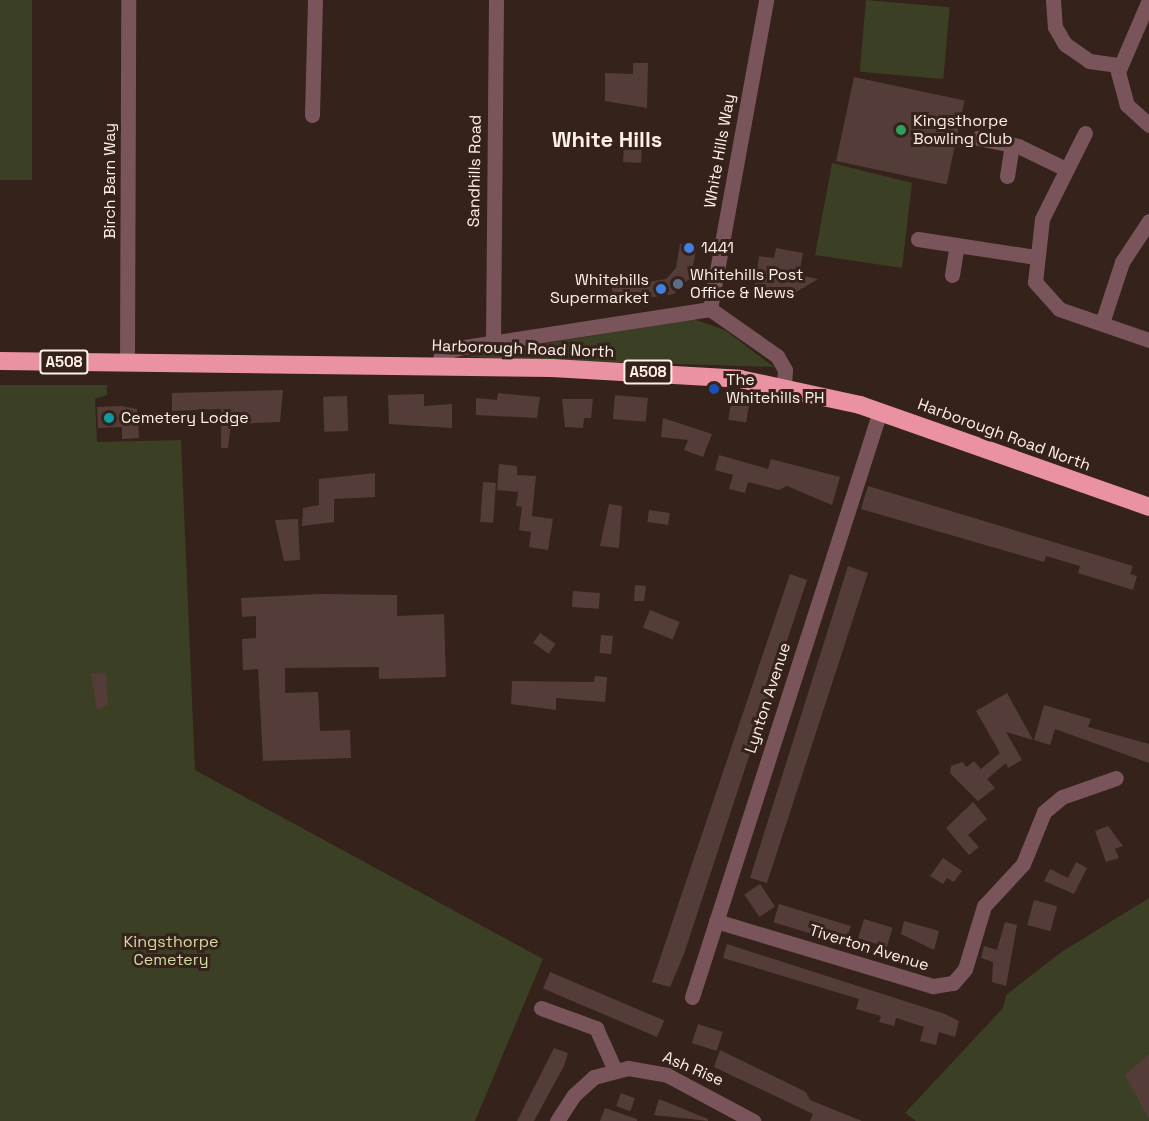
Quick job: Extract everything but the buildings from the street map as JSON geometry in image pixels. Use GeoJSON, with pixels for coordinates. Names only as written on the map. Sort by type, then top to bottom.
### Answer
{"type":"FeatureCollection","features":[{"type":"Feature","properties":{"kind":"highway","name":"A508"},"geometry":{"type":"LineString","coordinates":[[0,362],[127,363]]}},
{"type":"Feature","properties":{"kind":"highway","name":"Harborough Road North"},"geometry":{"type":"LineString","coordinates":[[127,363],[438,365],[658,373],[784,386],[880,411],[1149,507]]}},
{"type":"Feature","properties":{"kind":"street","name":"Birch Barn Way"},"geometry":{"type":"LineString","coordinates":[[127,363],[128,0]]}},
{"type":"Feature","properties":{"kind":"street"},"geometry":{"type":"LineString","coordinates":[[312,115],[315,0]]}},
{"type":"Feature","properties":{"kind":"street","name":"Sandhills Road"},"geometry":{"type":"LineString","coordinates":[[492,343],[496,0]]}},
{"type":"Feature","properties":{"kind":"street","name":"White Hills Way"},"geometry":{"type":"LineString","coordinates":[[710,309],[766,0]]}},
{"type":"Feature","properties":{"kind":"street"},"geometry":{"type":"LineString","coordinates":[[1053,0],[1055,27],[1065,45],[1089,60],[1119,65]]}},
{"type":"Feature","properties":{"kind":"street"},"geometry":{"type":"LineString","coordinates":[[1149,0],[1119,65],[1122,96],[1149,126]]}},
{"type":"Feature","properties":{"kind":"street"},"geometry":{"type":"LineString","coordinates":[[1085,133],[1042,219],[1035,257],[1035,282],[1048,303],[1149,340]]}},
{"type":"Feature","properties":{"kind":"street"},"geometry":{"type":"LineString","coordinates":[[978,138],[1012,144],[1066,169]]}},
{"type":"Feature","properties":{"kind":"street"},"geometry":{"type":"LineString","coordinates":[[1006,176],[1012,144]]}},
{"type":"Feature","properties":{"kind":"street"},"geometry":{"type":"LineString","coordinates":[[1102,324],[1122,262],[1149,221]]}},
{"type":"Feature","properties":{"kind":"street"},"geometry":{"type":"LineString","coordinates":[[918,239],[1035,257]]}},
{"type":"Feature","properties":{"kind":"street"},"geometry":{"type":"LineString","coordinates":[[952,276],[957,245]]}},
{"type":"Feature","properties":{"kind":"street"},"geometry":{"type":"LineString","coordinates":[[438,365],[445,352],[710,309],[777,356],[785,370],[784,386]]}},
{"type":"Feature","properties":{"kind":"street","name":"Lynton Avenue"},"geometry":{"type":"LineString","coordinates":[[692,997],[880,411]]}},
{"type":"Feature","properties":{"kind":"street","name":"Tiverton Avenue"},"geometry":{"type":"LineString","coordinates":[[716,921],[933,986],[953,983],[965,969],[984,906],[1023,864],[1044,812],[1062,797],[1116,778]]}},
{"type":"Feature","properties":{"kind":"street"},"geometry":{"type":"LineString","coordinates":[[541,1008],[596,1028],[614,1068],[574,1095],[557,1121]]}},
{"type":"Feature","properties":{"kind":"street","name":"Ash Rise"},"geometry":{"type":"LineString","coordinates":[[614,1068],[667,1075],[753,1121]]}},
{"type":"Feature","properties":{"kind":"green space"},"geometry":{"type":"Polygon","coordinates":[[[0,0],[32,0],[32,180],[0,180],[0,0]]]}},
{"type":"Feature","properties":{"kind":"green space"},"geometry":{"type":"Polygon","coordinates":[[[866,0],[950,7],[943,79],[860,72],[866,0]]]}},
{"type":"Feature","properties":{"kind":"green space"},"geometry":{"type":"Polygon","coordinates":[[[832,163],[912,183],[902,268],[815,255],[832,163]]]}},
{"type":"Feature","properties":{"kind":"green space"},"geometry":{"type":"Polygon","coordinates":[[[693,319],[725,330],[774,367],[464,357],[693,319]]]}},
{"type":"Feature","properties":{"kind":"green space","name":"Kingsthorpe Cemetery"},"geometry":{"type":"Polygon","coordinates":[[[0,385],[107,385],[107,395],[95,399],[97,442],[181,440],[195,770],[543,959],[475,1121],[0,1121],[0,385]]]}},
{"type":"Feature","properties":{"kind":"green space"},"geometry":{"type":"Polygon","coordinates":[[[1149,898],[1149,1121],[916,1121],[905,1113],[1003,1008],[1006,995],[1060,953],[1149,898]]]}},
{"type":"Feature","properties":{"kind":"place","name":"Kingsthorpe Bowling Club"},"geometry":{"type":"Point","coordinates":[901,130]}},
{"type":"Feature","properties":{"kind":"place","name":"1441"},"geometry":{"type":"Point","coordinates":[689,248]}},
{"type":"Feature","properties":{"kind":"place","name":"Whitehills Post Office & News"},"geometry":{"type":"Point","coordinates":[678,284]}},
{"type":"Feature","properties":{"kind":"place","name":"Whitehills Supermarket"},"geometry":{"type":"Point","coordinates":[661,289]}},
{"type":"Feature","properties":{"kind":"place","name":"The Whitehills PH"},"geometry":{"type":"Point","coordinates":[714,389]}},
{"type":"Feature","properties":{"kind":"place","name":"Cemetery Lodge"},"geometry":{"type":"Point","coordinates":[109,418]}},
{"type":"Feature","properties":{"kind":"district","name":"White Hills"},"geometry":{"type":"Point","coordinates":[607,140]}}]}
